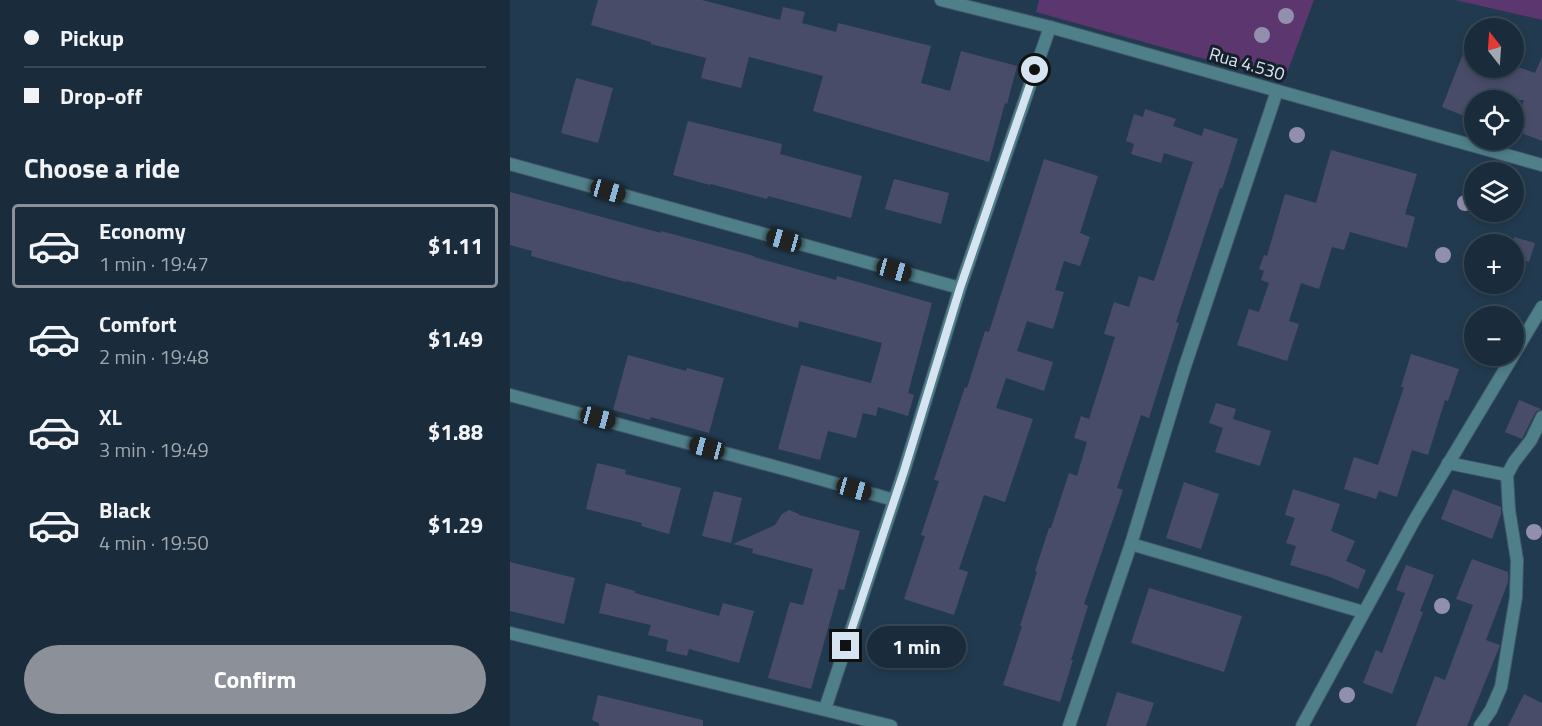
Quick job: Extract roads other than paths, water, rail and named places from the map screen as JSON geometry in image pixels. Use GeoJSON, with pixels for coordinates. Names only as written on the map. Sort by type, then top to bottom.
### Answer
{"type":"FeatureCollection","features":[{"type":"Feature","properties":{"kind":"street","name":"Rua 4.530"},"geometry":{"type":"LineString","coordinates":[[941,0],[1050,27],[1542,165]]}},
{"type":"Feature","properties":{"kind":"street"},"geometry":{"type":"LineString","coordinates":[[825,709],[894,500],[960,288],[1050,27]]}},
{"type":"Feature","properties":{"kind":"street"},"geometry":{"type":"LineString","coordinates":[[1069,726],[1131,544],[1184,369],[1277,91]]}},
{"type":"Feature","properties":{"kind":"street"},"geometry":{"type":"LineString","coordinates":[[510,164],[960,288]]}},
{"type":"Feature","properties":{"kind":"street"},"geometry":{"type":"LineString","coordinates":[[1524,337],[1542,307]]}},
{"type":"Feature","properties":{"kind":"street"},"geometry":{"type":"LineString","coordinates":[[1302,726],[1363,612],[1506,366]]}},
{"type":"Feature","properties":{"kind":"street"},"geometry":{"type":"LineString","coordinates":[[510,395],[894,500]]}},
{"type":"Feature","properties":{"kind":"street"},"geometry":{"type":"LineString","coordinates":[[1480,726],[1491,710],[1501,687],[1516,597],[1517,560],[1509,510],[1507,475],[1531,440],[1542,417]]}},
{"type":"Feature","properties":{"kind":"street"},"geometry":{"type":"LineString","coordinates":[[1448,463],[1507,475]]}},
{"type":"Feature","properties":{"kind":"street"},"geometry":{"type":"LineString","coordinates":[[1131,544],[1363,612]]}},
{"type":"Feature","properties":{"kind":"street"},"geometry":{"type":"LineString","coordinates":[[510,633],[891,726]]}}]}
